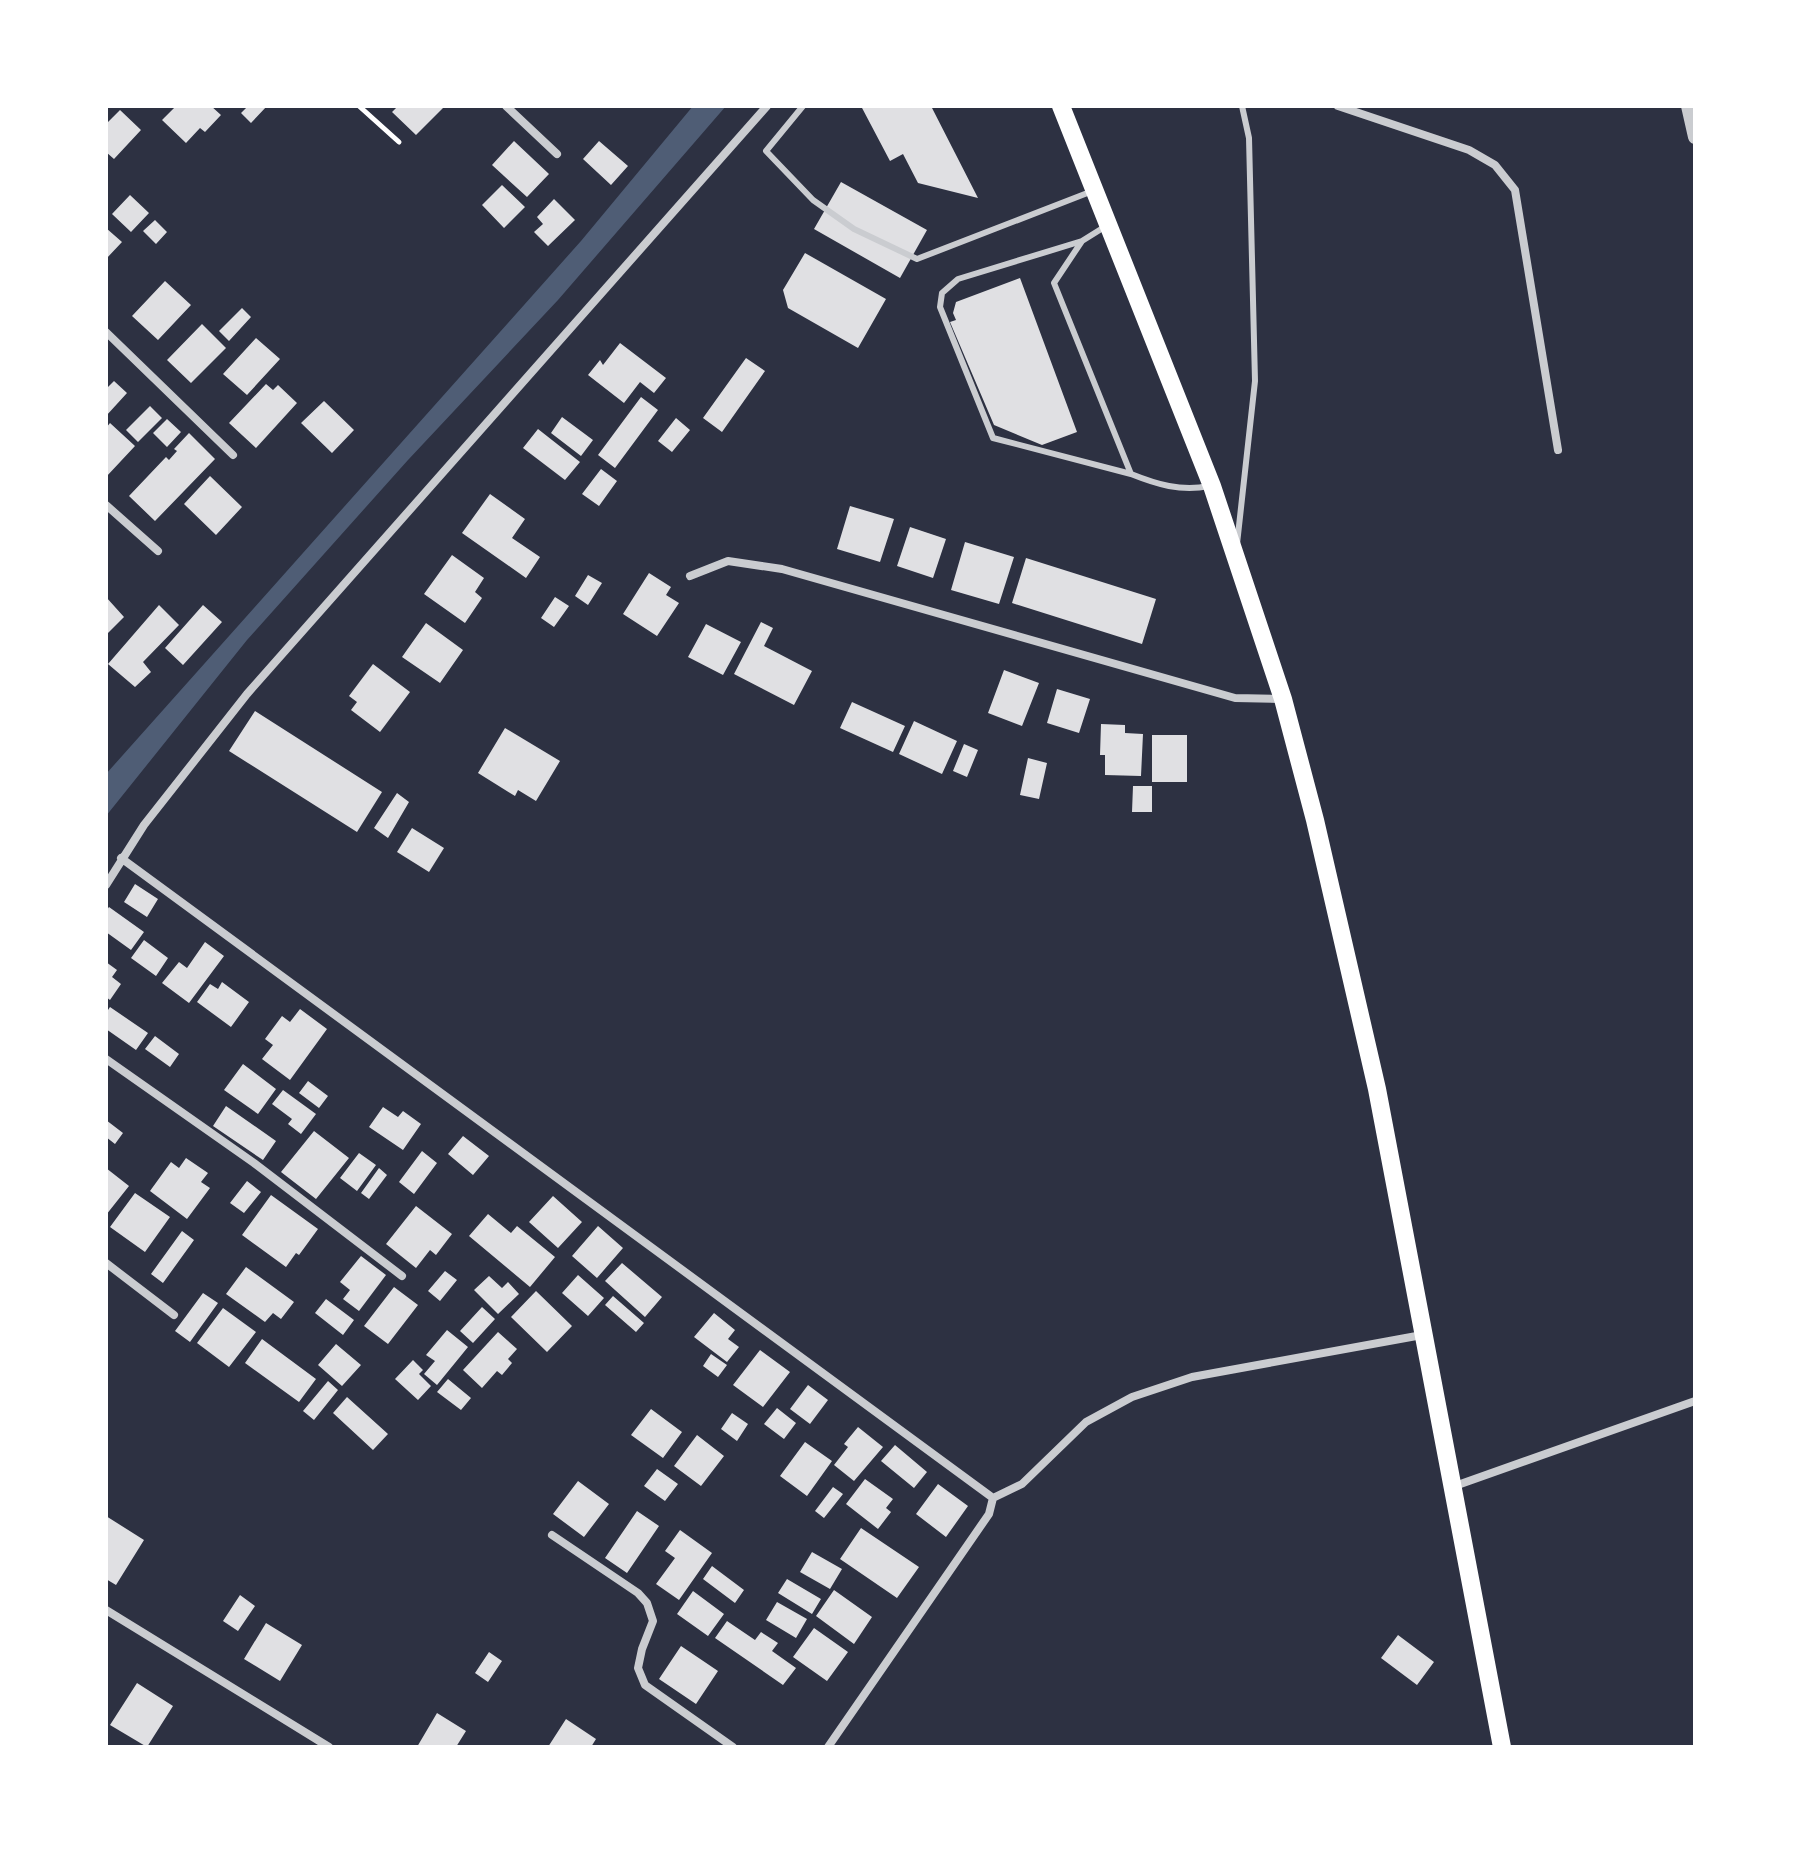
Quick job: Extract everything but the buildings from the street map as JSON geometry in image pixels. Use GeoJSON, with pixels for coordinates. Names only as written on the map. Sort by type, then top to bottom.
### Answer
{"type":"FeatureCollection","features":[{"type":"Feature","properties":{"kind":"main road"},"geometry":{"type":"LineString","coordinates":[[1061,106],[1212,486],[1283,699],[1315,820],[1377,1089],[1502,1747]]}},
{"type":"Feature","properties":{"kind":"street"},"geometry":{"type":"LineString","coordinates":[[506,106],[557,154]]}},
{"type":"Feature","properties":{"kind":"street"},"geometry":{"type":"LineString","coordinates":[[106,885],[121,858],[169,792],[247,694],[767,106]]}},
{"type":"Feature","properties":{"kind":"street"},"geometry":{"type":"LineString","coordinates":[[1338,106],[1469,150],[1495,165],[1515,190],[1558,450]]}},
{"type":"Feature","properties":{"kind":"street"},"geometry":{"type":"LineString","coordinates":[[1688,106],[1695,137]]}},
{"type":"Feature","properties":{"kind":"street"},"geometry":{"type":"LineString","coordinates":[[106,332],[233,455]]}},
{"type":"Feature","properties":{"kind":"street"},"geometry":{"type":"LineString","coordinates":[[106,505],[158,551]]}},
{"type":"Feature","properties":{"kind":"street"},"geometry":{"type":"LineString","coordinates":[[690,576],[728,561],[782,569],[1235,698],[1283,699]]}},
{"type":"Feature","properties":{"kind":"street"},"geometry":{"type":"LineString","coordinates":[[121,858],[993,1498]]}},
{"type":"Feature","properties":{"kind":"street"},"geometry":{"type":"LineString","coordinates":[[106,1059],[254,1163],[402,1276]]}},
{"type":"Feature","properties":{"kind":"street"},"geometry":{"type":"LineString","coordinates":[[106,1263],[174,1315]]}},
{"type":"Feature","properties":{"kind":"street"},"geometry":{"type":"LineString","coordinates":[[993,1498],[1022,1484],[1086,1422],[1132,1397],[1192,1377],[1425,1335]]}},
{"type":"Feature","properties":{"kind":"street"},"geometry":{"type":"LineString","coordinates":[[1452,1487],[1695,1401]]}},
{"type":"Feature","properties":{"kind":"street"},"geometry":{"type":"LineString","coordinates":[[828,1747],[989,1514],[993,1498]]}},
{"type":"Feature","properties":{"kind":"street"},"geometry":{"type":"LineString","coordinates":[[552,1535],[638,1593],[647,1603],[653,1621],[640,1659],[640,1677],[645,1685],[733,1747]]}},
{"type":"Feature","properties":{"kind":"street"},"geometry":{"type":"LineString","coordinates":[[106,1610],[329,1747]]}},
{"type":"Feature","properties":{"kind":"lane"},"geometry":{"type":"LineString","coordinates":[[803,106],[766,151],[813,200],[854,229],[917,259],[1096,190]]}},
{"type":"Feature","properties":{"kind":"lane"},"geometry":{"type":"LineString","coordinates":[[1236,559],[1255,381],[1249,138],[1242,106]]}},
{"type":"Feature","properties":{"kind":"lane"},"geometry":{"type":"LineString","coordinates":[[1109,225],[1082,241],[958,279],[942,293],[940,307],[993,438],[1171,487],[1191,489],[1212,486]]}},
{"type":"Feature","properties":{"kind":"lane"},"geometry":{"type":"LineString","coordinates":[[1082,241],[1054,283],[1131,474]]}},
{"type":"Feature","properties":{"kind":"path"},"geometry":{"type":"LineString","coordinates":[[359,106],[399,142]]}},
{"type":"Feature","properties":{"kind":"water"},"geometry":{"type":"Polygon","coordinates":[[[693,106],[726,106],[558,300],[408,460],[247,640],[106,816],[106,774],[581,241],[693,106]]]}}]}
